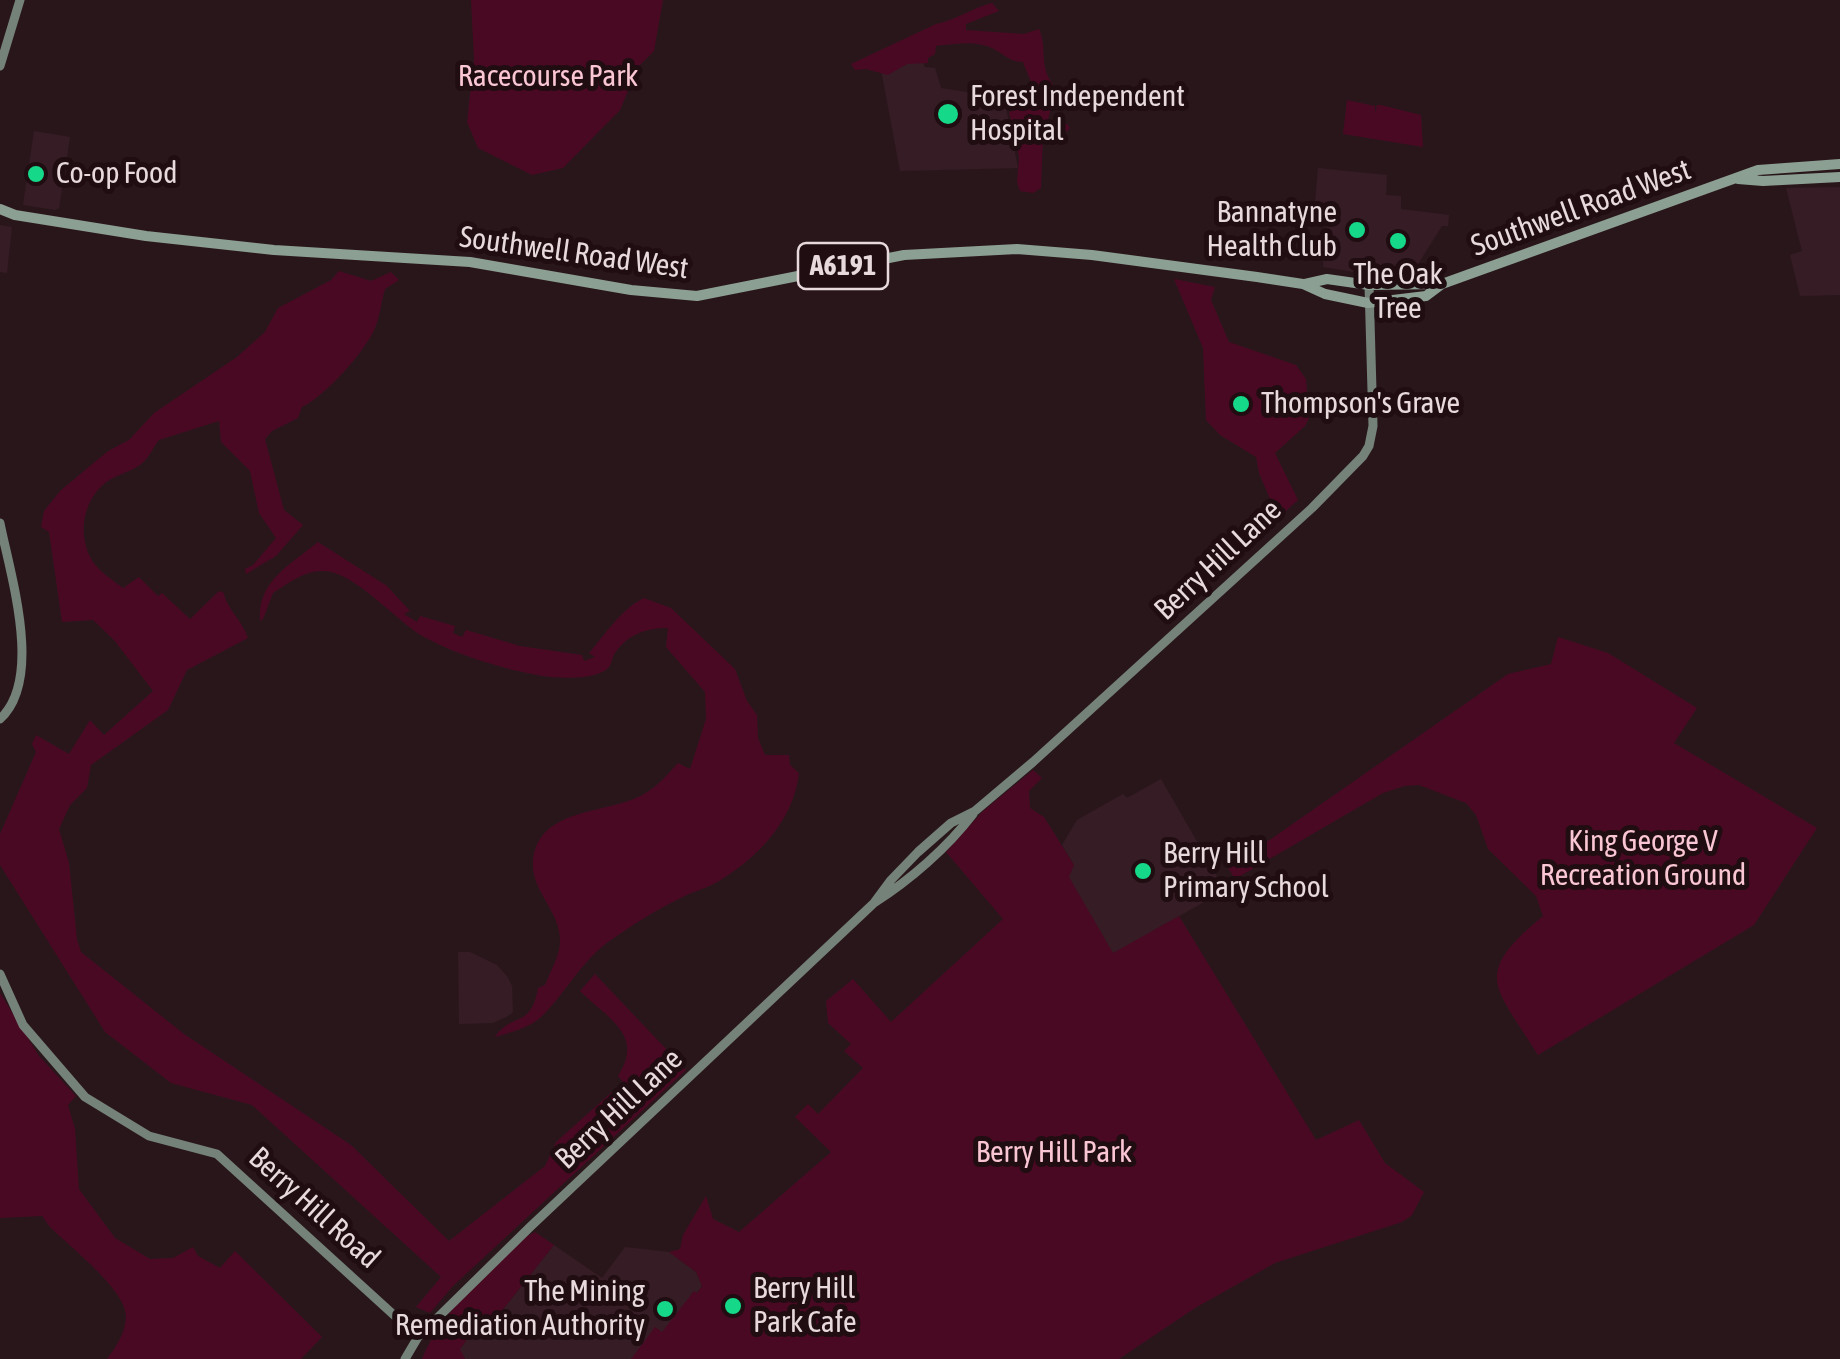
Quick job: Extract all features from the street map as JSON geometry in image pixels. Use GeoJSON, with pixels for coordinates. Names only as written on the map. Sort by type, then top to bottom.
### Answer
{"type":"FeatureCollection","features":[{"type":"Feature","properties":{"kind":"main road","name":"Southwell Road West"},"geometry":{"type":"LineString","coordinates":[[0,209],[15,215],[146,236],[290,252],[470,262],[631,290],[697,296],[904,255],[985,249],[1092,255],[1303,284],[1325,294],[1368,303],[1426,296],[1442,284],[1758,170],[1840,164]]}},
{"type":"Feature","properties":{"kind":"main road","name":"Southwell Road West"},"geometry":{"type":"LineString","coordinates":[[1737,179],[1840,177]]}},
{"type":"Feature","properties":{"kind":"main road","name":"Southwell Road West"},"geometry":{"type":"LineString","coordinates":[[0,218],[15,215]]}},
{"type":"Feature","properties":{"kind":"main road","name":"Southwell Road West"},"geometry":{"type":"LineString","coordinates":[[1303,284],[1327,279],[1369,285],[1442,284]]}},
{"type":"Feature","properties":{"kind":"street"},"geometry":{"type":"LineString","coordinates":[[0,66],[20,0]]}},
{"type":"Feature","properties":{"kind":"street","name":"Berry Hill Lane"},"geometry":{"type":"LineString","coordinates":[[405,1359],[418,1337],[874,903],[898,888],[939,840],[1113,691],[1363,456],[1373,426],[1369,285]]}},
{"type":"Feature","properties":{"kind":"street"},"geometry":{"type":"LineString","coordinates":[[0,523],[20,626],[22,683],[0,719]]}},
{"type":"Feature","properties":{"kind":"street","name":"Berry Hill Road"},"geometry":{"type":"LineString","coordinates":[[0,974],[23,1025],[85,1096],[150,1136],[217,1154],[418,1337]]}},
{"type":"Feature","properties":{"kind":"shaded area","name":"Forest Independent Hospital"},"geometry":{"type":"Polygon","coordinates":[[[917,47],[925,67],[935,68],[941,88],[1004,98],[1018,168],[900,171],[879,59],[917,47]]]}},
{"type":"Feature","properties":{"kind":"shaded area"},"geometry":{"type":"Polygon","coordinates":[[[34,131],[70,137],[59,208],[55,210],[23,205],[34,131]]]}},
{"type":"Feature","properties":{"kind":"shaded area"},"geometry":{"type":"Polygon","coordinates":[[[1318,168],[1387,175],[1386,195],[1401,196],[1401,209],[1449,215],[1448,226],[1442,226],[1413,272],[1379,276],[1323,267],[1328,205],[1315,203],[1318,168]]]}},
{"type":"Feature","properties":{"kind":"shaded area"},"geometry":{"type":"Polygon","coordinates":[[[1840,187],[1840,295],[1800,296],[1790,255],[1802,251],[1786,188],[1840,187]]]}},
{"type":"Feature","properties":{"kind":"shaded area"},"geometry":{"type":"Polygon","coordinates":[[[0,225],[12,227],[7,273],[0,272],[0,225]]]}},
{"type":"Feature","properties":{"kind":"shaded area","name":"Berry Hill Primary School"},"geometry":{"type":"Polygon","coordinates":[[[1161,779],[1225,890],[1113,954],[1068,877],[1074,865],[1062,845],[1077,820],[1123,794],[1127,798],[1161,779]]]}},
{"type":"Feature","properties":{"kind":"shaded area"},"geometry":{"type":"Polygon","coordinates":[[[458,952],[470,952],[497,965],[512,986],[513,1012],[493,1023],[459,1024],[458,952]]]}},
{"type":"Feature","properties":{"kind":"shaded area"},"geometry":{"type":"Polygon","coordinates":[[[554,1245],[602,1278],[625,1247],[669,1252],[696,1272],[702,1286],[644,1359],[465,1359],[459,1350],[484,1316],[493,1322],[554,1245]]]}},
{"type":"Feature","properties":{"kind":"green space","name":"Racecourse Park"},"geometry":{"type":"Polygon","coordinates":[[[471,0],[663,0],[654,51],[638,67],[620,110],[563,168],[532,175],[478,148],[467,122],[474,59],[471,0]]]}},
{"type":"Feature","properties":{"kind":"green space"},"geometry":{"type":"Polygon","coordinates":[[[992,3],[999,11],[966,24],[966,30],[1024,34],[1039,29],[1046,70],[1053,85],[1045,98],[1051,107],[1048,120],[1070,128],[1043,135],[1041,188],[1033,193],[1020,191],[1017,182],[1019,157],[1009,112],[1030,103],[1032,97],[1023,62],[987,46],[965,43],[936,46],[928,63],[907,64],[888,75],[855,70],[851,64],[992,3]]]}},
{"type":"Feature","properties":{"kind":"green space"},"geometry":{"type":"Polygon","coordinates":[[[1347,100],[1375,106],[1375,113],[1377,105],[1381,105],[1421,115],[1423,147],[1343,134],[1347,100]]]}},
{"type":"Feature","properties":{"kind":"green space"},"geometry":{"type":"Polygon","coordinates":[[[339,271],[371,281],[391,272],[399,280],[385,289],[375,328],[353,361],[321,394],[302,407],[298,418],[265,439],[284,510],[303,525],[276,556],[246,574],[245,569],[276,538],[259,513],[250,471],[221,442],[219,421],[159,440],[140,465],[105,483],[91,500],[84,520],[85,542],[93,562],[103,573],[123,588],[139,577],[190,619],[219,591],[224,593],[248,638],[187,670],[168,710],[91,765],[87,788],[70,805],[59,829],[69,863],[81,952],[184,1034],[351,1145],[449,1241],[545,1166],[556,1142],[623,1082],[618,1076],[625,1062],[625,1038],[611,1019],[580,991],[595,974],[686,1070],[453,1286],[430,1313],[416,1307],[441,1277],[252,1105],[171,1083],[105,1032],[0,865],[0,834],[36,752],[32,744],[36,735],[69,754],[90,720],[104,735],[153,691],[114,640],[93,620],[62,622],[49,532],[41,527],[44,511],[60,491],[108,451],[129,440],[154,413],[237,357],[265,332],[278,308],[331,280],[339,271]]]}},
{"type":"Feature","properties":{"kind":"green space"},"geometry":{"type":"Polygon","coordinates":[[[1174,279],[1215,287],[1211,300],[1229,342],[1296,365],[1306,379],[1309,418],[1275,453],[1298,500],[1278,518],[1256,457],[1220,435],[1206,420],[1203,348],[1174,279]]]}},
{"type":"Feature","properties":{"kind":"green space"},"geometry":{"type":"Polygon","coordinates":[[[318,542],[387,586],[410,611],[404,614],[417,622],[420,616],[455,626],[453,633],[462,637],[466,630],[520,646],[582,655],[584,661],[595,657],[589,653],[621,615],[644,598],[671,608],[735,669],[757,715],[758,738],[765,755],[789,755],[790,765],[799,773],[782,821],[761,848],[734,871],[651,914],[601,948],[538,1019],[495,1037],[531,1009],[560,947],[556,921],[534,873],[537,844],[560,821],[644,794],[678,763],[690,769],[706,719],[705,692],[666,647],[668,628],[632,637],[620,646],[609,667],[596,675],[542,676],[481,661],[438,644],[347,578],[322,571],[309,573],[273,593],[260,621],[260,607],[270,584],[318,542]]]}},
{"type":"Feature","properties":{"kind":"green space","name":"King George V Recreation Ground"},"geometry":{"type":"Polygon","coordinates":[[[1558,637],[1608,653],[1697,708],[1674,743],[1817,828],[1754,925],[1538,1055],[1497,982],[1498,968],[1506,953],[1543,916],[1536,896],[1488,849],[1476,815],[1466,803],[1419,785],[1404,786],[1383,793],[1235,879],[1227,866],[1508,674],[1551,664],[1558,637]]]}},
{"type":"Feature","properties":{"kind":"green space","name":"Berry Hill Park"},"geometry":{"type":"Polygon","coordinates":[[[1033,770],[1042,778],[1029,791],[1030,808],[1044,817],[1074,865],[1069,877],[1113,953],[1179,916],[1316,1140],[1359,1120],[1385,1163],[1424,1192],[1412,1215],[1402,1222],[1275,1263],[1195,1308],[1119,1359],[631,1359],[655,1327],[662,1332],[702,1286],[696,1272],[669,1252],[680,1249],[683,1235],[706,1196],[713,1219],[739,1232],[831,1152],[795,1117],[808,1104],[818,1114],[863,1068],[844,1051],[851,1044],[828,1023],[826,1001],[853,979],[891,1022],[1003,919],[946,852],[983,811],[1033,770]]]}},
{"type":"Feature","properties":{"kind":"green space"},"geometry":{"type":"Polygon","coordinates":[[[0,993],[39,1056],[76,1096],[68,1105],[75,1129],[79,1189],[115,1238],[150,1259],[173,1258],[193,1247],[198,1256],[220,1268],[235,1251],[322,1337],[301,1359],[107,1359],[126,1322],[124,1305],[117,1294],[42,1216],[0,1218],[0,993]]]}},
{"type":"Feature","properties":{"kind":"green space"},"geometry":{"type":"Polygon","coordinates":[[[535,1232],[554,1245],[493,1322],[484,1316],[460,1349],[465,1359],[422,1359],[454,1307],[535,1232]]]}},
{"type":"Feature","properties":{"kind":"place","name":"Forest Independent Hospital"},"geometry":{"type":"Point","coordinates":[948,114]}},
{"type":"Feature","properties":{"kind":"place","name":"Co-op Food"},"geometry":{"type":"Point","coordinates":[36,174]}},
{"type":"Feature","properties":{"kind":"place","name":"Bannatyne Health Club"},"geometry":{"type":"Point","coordinates":[1357,230]}},
{"type":"Feature","properties":{"kind":"place","name":"The Oak Tree"},"geometry":{"type":"Point","coordinates":[1398,241]}},
{"type":"Feature","properties":{"kind":"place","name":"Thompson's Grave"},"geometry":{"type":"Point","coordinates":[1241,404]}},
{"type":"Feature","properties":{"kind":"place","name":"Berry Hill Primary School"},"geometry":{"type":"Point","coordinates":[1143,871]}},
{"type":"Feature","properties":{"kind":"place","name":"Berry Hill Park Cafe"},"geometry":{"type":"Point","coordinates":[733,1306]}},
{"type":"Feature","properties":{"kind":"place","name":"The Mining Remediation Authority"},"geometry":{"type":"Point","coordinates":[665,1309]}}]}
